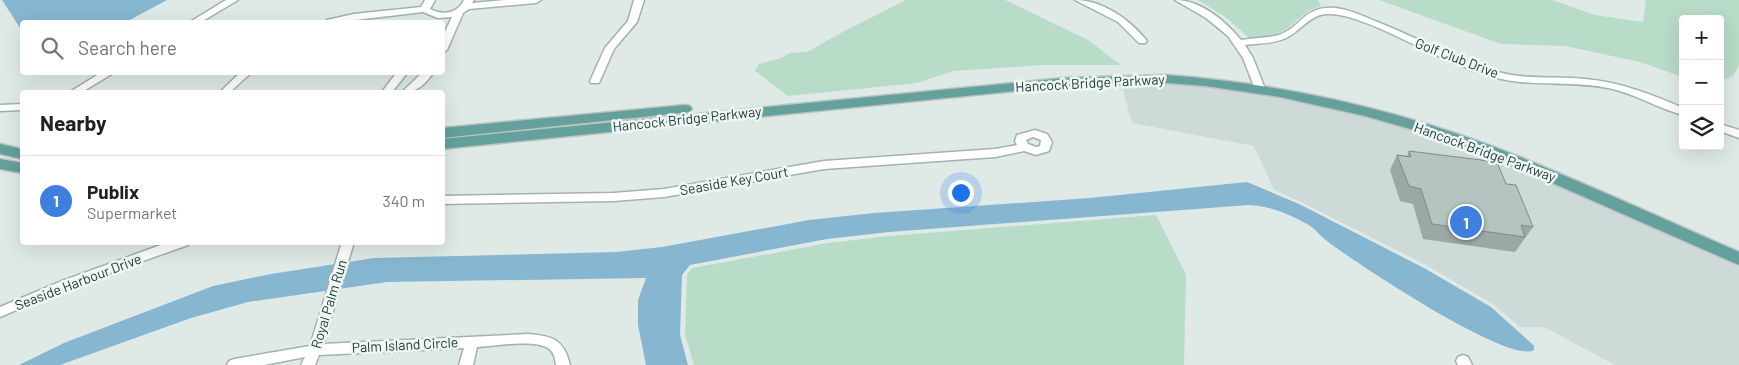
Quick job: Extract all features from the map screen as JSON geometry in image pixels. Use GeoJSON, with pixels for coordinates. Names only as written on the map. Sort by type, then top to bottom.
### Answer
{"type":"FeatureCollection","features":[{"type":"Feature","properties":{"kind":"main road","name":"Hancock Bridge Parkway"},"geometry":{"type":"LineString","coordinates":[[445,134],[1082,71],[1160,71],[1323,92],[1381,106],[1488,139],[1554,165],[1739,248]]}},
{"type":"Feature","properties":{"kind":"main road","name":"Hancock Bridge Parkway"},"geometry":{"type":"LineString","coordinates":[[445,144],[1072,81],[1167,79],[1259,85],[1367,112],[1468,143],[1546,173],[1739,259]]}},
{"type":"Feature","properties":{"kind":"main road"},"geometry":{"type":"LineString","coordinates":[[0,149],[20,154]]}},
{"type":"Feature","properties":{"kind":"main road"},"geometry":{"type":"LineString","coordinates":[[0,164],[20,168]]}},
{"type":"Feature","properties":{"kind":"street"},"geometry":{"type":"LineString","coordinates":[[198,20],[233,0]]}},
{"type":"Feature","properties":{"kind":"street"},"geometry":{"type":"LineString","coordinates":[[340,20],[365,15],[393,14],[428,4],[430,14],[443,19],[465,6],[536,0]]}},
{"type":"Feature","properties":{"kind":"street"},"geometry":{"type":"LineString","coordinates":[[595,81],[610,48],[632,22],[639,0]]}},
{"type":"Feature","properties":{"kind":"street"},"geometry":{"type":"LineString","coordinates":[[1080,0],[1121,20],[1142,41]]}},
{"type":"Feature","properties":{"kind":"street"},"geometry":{"type":"LineString","coordinates":[[1180,0],[1213,19],[1241,43],[1259,85]]}},
{"type":"Feature","properties":{"kind":"street"},"geometry":{"type":"LineString","coordinates":[[445,44],[465,6]]}},
{"type":"Feature","properties":{"kind":"street","name":"Golf Club Drive"},"geometry":{"type":"LineString","coordinates":[[1241,43],[1280,37],[1287,34],[1314,12],[1336,11],[1496,74],[1529,80],[1578,81],[1607,84],[1639,94],[1679,110]]}},
{"type":"Feature","properties":{"kind":"street"},"geometry":{"type":"LineString","coordinates":[[78,90],[105,75]]}},
{"type":"Feature","properties":{"kind":"street"},"geometry":{"type":"LineString","coordinates":[[227,90],[244,75]]}},
{"type":"Feature","properties":{"kind":"street"},"geometry":{"type":"LineString","coordinates":[[389,90],[401,75]]}},
{"type":"Feature","properties":{"kind":"street"},"geometry":{"type":"LineString","coordinates":[[408,90],[409,85],[417,75]]}},
{"type":"Feature","properties":{"kind":"street"},"geometry":{"type":"LineString","coordinates":[[410,90],[418,86],[427,75]]}},
{"type":"Feature","properties":{"kind":"street"},"geometry":{"type":"LineString","coordinates":[[0,108],[20,108]]}},
{"type":"Feature","properties":{"kind":"street"},"geometry":{"type":"LineString","coordinates":[[1724,127],[1738,132]]}},
{"type":"Feature","properties":{"kind":"street","name":"Seaside Key Court"},"geometry":{"type":"LineString","coordinates":[[445,200],[614,197],[664,193],[824,165],[995,153],[1024,147]]}},
{"type":"Feature","properties":{"kind":"street","name":"Seaside Harbour Drive"},"geometry":{"type":"LineString","coordinates":[[0,312],[66,284],[176,245]]}},
{"type":"Feature","properties":{"kind":"street","name":"Royal Palm Run"},"geometry":{"type":"LineString","coordinates":[[308,365],[315,350],[347,245]]}},
{"type":"Feature","properties":{"kind":"street","name":"Palm Island Circle"},"geometry":{"type":"LineString","coordinates":[[234,365],[315,350],[528,339],[546,341],[556,347],[562,355],[563,365]]}},
{"type":"Feature","properties":{"kind":"street"},"geometry":{"type":"LineString","coordinates":[[466,365],[472,342]]}},
{"type":"Feature","properties":{"kind":"shaded area"},"geometry":{"type":"Polygon","coordinates":[[[1121,82],[1167,82],[1261,92],[1367,115],[1467,145],[1739,263],[1739,365],[1615,365],[1544,327],[1520,327],[1493,304],[1426,265],[1274,190],[1254,146],[1132,123],[1121,82]]]}},
{"type":"Feature","properties":{"kind":"green space"},"geometry":{"type":"Polygon","coordinates":[[[906,0],[1005,0],[1088,40],[1121,65],[1044,65],[953,71],[917,83],[788,96],[755,71],[759,64],[781,58],[790,53],[807,52],[906,0]]]}},
{"type":"Feature","properties":{"kind":"green space"},"geometry":{"type":"Polygon","coordinates":[[[1198,0],[1318,0],[1321,6],[1304,14],[1277,34],[1249,38],[1227,18],[1198,0]]]}},
{"type":"Feature","properties":{"kind":"green space"},"geometry":{"type":"Polygon","coordinates":[[[1379,0],[1552,0],[1595,15],[1643,22],[1646,0],[1739,0],[1739,65],[1733,76],[1724,79],[1724,15],[1679,15],[1679,76],[1640,62],[1565,46],[1501,44],[1379,0]]]}},
{"type":"Feature","properties":{"kind":"green space"},"geometry":{"type":"Polygon","coordinates":[[[1156,215],[1186,275],[1184,365],[694,365],[685,334],[687,275],[692,268],[828,243],[889,236],[1156,215]]]}},
{"type":"Feature","properties":{"kind":"water"},"geometry":{"type":"Polygon","coordinates":[[[2,0],[167,0],[130,20],[20,20],[20,28],[2,0]]]}},
{"type":"Feature","properties":{"kind":"water"},"geometry":{"type":"Polygon","coordinates":[[[1247,182],[1299,204],[1424,268],[1491,307],[1534,346],[1534,350],[1519,350],[1495,342],[1464,327],[1367,269],[1327,241],[1307,224],[1279,211],[1249,205],[889,232],[827,239],[690,265],[682,275],[680,335],[688,365],[646,365],[638,325],[638,300],[646,278],[387,282],[248,302],[191,318],[60,365],[19,365],[64,343],[213,286],[271,274],[374,258],[616,252],[662,247],[809,220],[874,213],[1090,198],[1247,182]]]}},
{"type":"Feature","properties":{"kind":"building"},"geometry":{"type":"Polygon","coordinates":[[[1409,151],[1497,162],[1506,184],[1516,185],[1533,227],[1521,225],[1525,237],[1432,224],[1421,189],[1409,186],[1397,155],[1411,157],[1409,151]]]}},
{"type":"Feature","properties":{"kind":"place","name":"Publix"},"geometry":{"type":"Point","coordinates":[1466,222]}}]}
